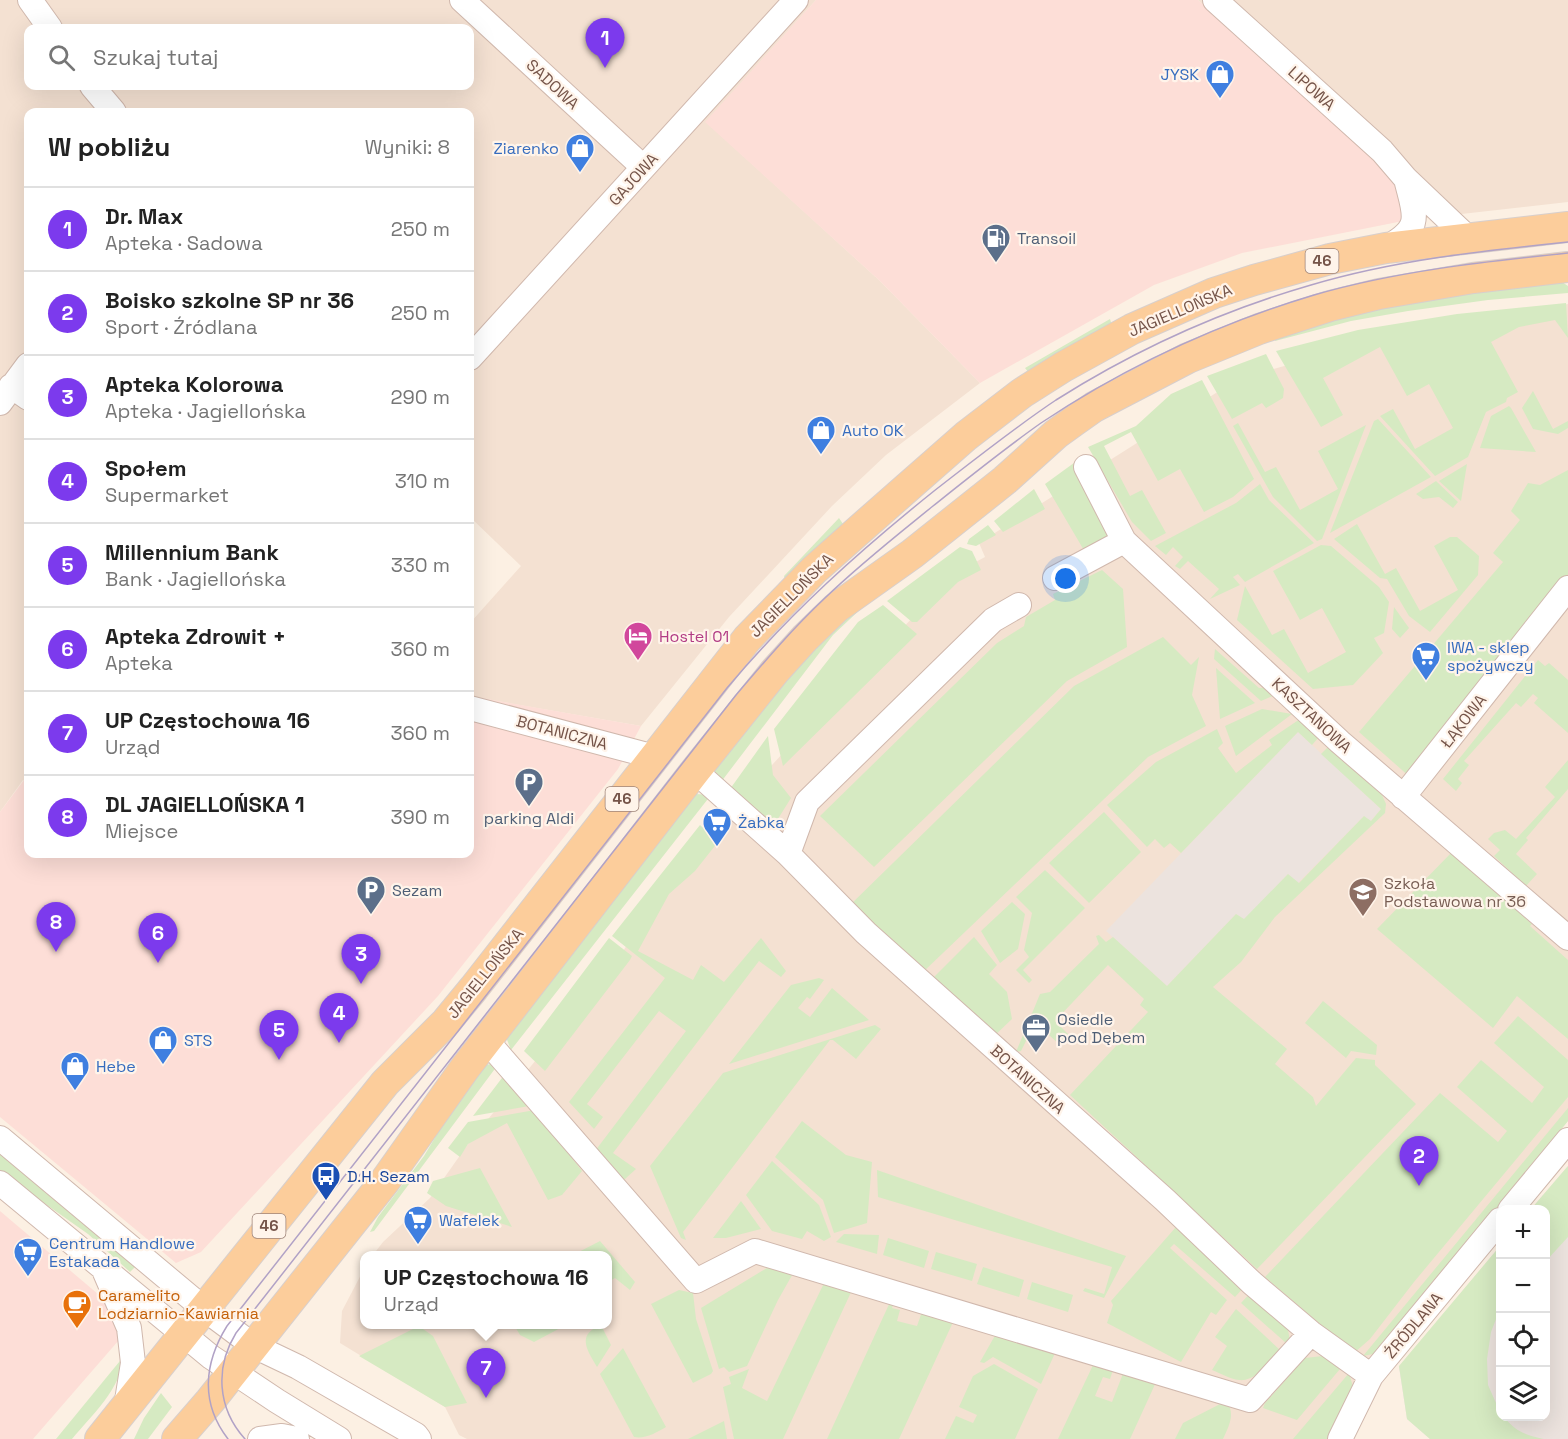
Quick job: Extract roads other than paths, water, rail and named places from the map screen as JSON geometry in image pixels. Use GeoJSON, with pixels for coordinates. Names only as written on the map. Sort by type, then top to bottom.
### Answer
{"type":"FeatureCollection","features":[{"type":"Feature","properties":{"kind":"main road","name":"JAGIELLOŃSKA"},"geometry":{"type":"LineString","coordinates":[[183,1334],[385,1083],[446,1022],[474,988],[747,639],[814,570],[966,436],[1022,393],[1064,367],[1131,329],[1214,293],[1286,270],[1386,248],[1568,227]]}},
{"type":"Feature","properties":{"kind":"main road","name":"46"},"geometry":{"type":"LineString","coordinates":[[177,1439],[385,1181],[486,1040],[695,771],[775,671],[836,608],[912,554],[1005,480],[1056,434],[1094,407],[1147,378],[1228,340],[1330,306],[1426,285],[1568,267]]}},
{"type":"Feature","properties":{"kind":"main road","name":"46"},"geometry":{"type":"LineString","coordinates":[[100,1439],[183,1334]]}},
{"type":"Feature","properties":{"kind":"street"},"geometry":{"type":"LineString","coordinates":[[30,0],[47,24]]}},
{"type":"Feature","properties":{"kind":"street","name":"SADOWA"},"geometry":{"type":"LineString","coordinates":[[462,0],[644,167]]}},
{"type":"Feature","properties":{"kind":"street","name":"GAJOWA"},"geometry":{"type":"LineString","coordinates":[[474,354],[796,0]]}},
{"type":"Feature","properties":{"kind":"street","name":"LIPOWA"},"geometry":{"type":"LineString","coordinates":[[1215,0],[1382,151],[1406,178],[1468,238]]}},
{"type":"Feature","properties":{"kind":"street"},"geometry":{"type":"LineString","coordinates":[[95,90],[111,108]]}},
{"type":"Feature","properties":{"kind":"street","name":"LIPOWA"},"geometry":{"type":"LineString","coordinates":[[1386,248],[1409,232],[1414,223],[1415,216],[1406,178]]}},
{"type":"Feature","properties":{"kind":"street"},"geometry":{"type":"LineString","coordinates":[[13,396],[24,373]]}},
{"type":"Feature","properties":{"kind":"street","name":"KASZTANOWA"},"geometry":{"type":"LineString","coordinates":[[1086,466],[1124,541],[1340,742],[1568,938]]}},
{"type":"Feature","properties":{"kind":"street"},"geometry":{"type":"LineString","coordinates":[[1055,578],[1124,541]]}},
{"type":"Feature","properties":{"kind":"street","name":"ŁĄKOWA"},"geometry":{"type":"LineString","coordinates":[[1403,797],[1568,588]]}},
{"type":"Feature","properties":{"kind":"street"},"geometry":{"type":"LineString","coordinates":[[788,854],[807,802],[993,620],[1019,605]]}},
{"type":"Feature","properties":{"kind":"street","name":"BOTANICZNA"},"geometry":{"type":"LineString","coordinates":[[474,709],[655,757]]}},
{"type":"Feature","properties":{"kind":"street","name":"BOTANICZNA"},"geometry":{"type":"LineString","coordinates":[[695,771],[788,854],[874,940],[1166,1200],[1252,1283],[1311,1333],[1371,1376]]}},
{"type":"Feature","properties":{"kind":"street"},"geometry":{"type":"LineString","coordinates":[[486,1040],[696,1281],[755,1251],[1250,1400],[1311,1333]]}},
{"type":"Feature","properties":{"kind":"street"},"geometry":{"type":"LineString","coordinates":[[0,1138],[203,1308],[254,1346],[298,1368],[416,1435],[419,1439]]}},
{"type":"Feature","properties":{"kind":"street"},"geometry":{"type":"LineString","coordinates":[[1513,1205],[1568,1140]]}},
{"type":"Feature","properties":{"kind":"street"},"geometry":{"type":"LineString","coordinates":[[0,1183],[232,1372],[339,1439]]}},
{"type":"Feature","properties":{"kind":"street","name":"ŹRÓDLANA"},"geometry":{"type":"LineString","coordinates":[[1340,1439],[1371,1376],[1496,1225]]}},
{"type":"Feature","properties":{"kind":"street"},"geometry":{"type":"LineString","coordinates":[[102,1265],[129,1328],[132,1363],[126,1407]]}},
{"type":"Feature","properties":{"kind":"street"},"geometry":{"type":"LineString","coordinates":[[260,1439],[282,1436],[297,1439]]}},
{"type":"Feature","properties":{"kind":"tram line"},"geometry":{"type":"LineString","coordinates":[[228,1439],[213,1411],[208,1383],[214,1354],[227,1326],[727,688],[775,634],[852,560],[934,491],[1040,411],[1086,382],[1179,334],[1277,295],[1343,276],[1438,258],[1568,242]]}},
{"type":"Feature","properties":{"kind":"tram line"},"geometry":{"type":"LineString","coordinates":[[245,1439],[229,1414],[222,1387],[225,1360],[236,1333],[736,695],[802,621],[851,574],[959,485],[1041,423],[1105,383],[1207,333],[1242,319],[1345,287],[1440,268],[1568,253]]}},
{"type":"Feature","properties":{"kind":"place","name":"Dr. Max"},"geometry":{"type":"Point","coordinates":[605,68]}},
{"type":"Feature","properties":{"kind":"place","name":"JYSK"},"geometry":{"type":"Point","coordinates":[1220,100]}},
{"type":"Feature","properties":{"kind":"place","name":"Ziarenko"},"geometry":{"type":"Point","coordinates":[580,174]}},
{"type":"Feature","properties":{"kind":"place","name":"Transoil"},"geometry":{"type":"Point","coordinates":[996,264]}},
{"type":"Feature","properties":{"kind":"place","name":"Auto OK"},"geometry":{"type":"Point","coordinates":[821,456]}},
{"type":"Feature","properties":{"kind":"place","name":"Hostel 01"},"geometry":{"type":"Point","coordinates":[638,662]}},
{"type":"Feature","properties":{"kind":"place","name":"IWA - sklep spożywczy"},"geometry":{"type":"Point","coordinates":[1426,682]}},
{"type":"Feature","properties":{"kind":"place","name":"parking Aldi"},"geometry":{"type":"Point","coordinates":[529,808]}},
{"type":"Feature","properties":{"kind":"place","name":"Żabka"},"geometry":{"type":"Point","coordinates":[717,848]}},
{"type":"Feature","properties":{"kind":"place","name":"Sezam"},"geometry":{"type":"Point","coordinates":[371,916]}},
{"type":"Feature","properties":{"kind":"place","name":"Szkoła Podstawowa nr 36"},"geometry":{"type":"Point","coordinates":[1363,918]}},
{"type":"Feature","properties":{"kind":"place","name":"DL JAGIELLOŃSKA 1"},"geometry":{"type":"Point","coordinates":[56,952]}},
{"type":"Feature","properties":{"kind":"place","name":"Apteka Zdrowit +"},"geometry":{"type":"Point","coordinates":[158,963]}},
{"type":"Feature","properties":{"kind":"place","name":"Apteka Kolorowa"},"geometry":{"type":"Point","coordinates":[361,984]}},
{"type":"Feature","properties":{"kind":"place","name":"Społem"},"geometry":{"type":"Point","coordinates":[339,1043]}},
{"type":"Feature","properties":{"kind":"place","name":"Osiedle pod Dębem"},"geometry":{"type":"Point","coordinates":[1036,1054]}},
{"type":"Feature","properties":{"kind":"place","name":"Millennium Bank"},"geometry":{"type":"Point","coordinates":[279,1060]}},
{"type":"Feature","properties":{"kind":"place","name":"STS"},"geometry":{"type":"Point","coordinates":[163,1066]}},
{"type":"Feature","properties":{"kind":"place","name":"Hebe"},"geometry":{"type":"Point","coordinates":[75,1092]}},
{"type":"Feature","properties":{"kind":"place","name":"Boisko szkolne SP nr 36"},"geometry":{"type":"Point","coordinates":[1419,1186]}},
{"type":"Feature","properties":{"kind":"place","name":"D.H. Sezam"},"geometry":{"type":"Point","coordinates":[326,1202]}},
{"type":"Feature","properties":{"kind":"place","name":"Wafelek"},"geometry":{"type":"Point","coordinates":[418,1246]}},
{"type":"Feature","properties":{"kind":"place","name":"Centrum Handlowe Estakada"},"geometry":{"type":"Point","coordinates":[28,1278]}},
{"type":"Feature","properties":{"kind":"place","name":"Caramelito Lodziarnio-Kawiarnia"},"geometry":{"type":"Point","coordinates":[77,1330]}},
{"type":"Feature","properties":{"kind":"place","name":"UP Częstochowa 16"},"geometry":{"type":"Point","coordinates":[486,1398]}}]}
